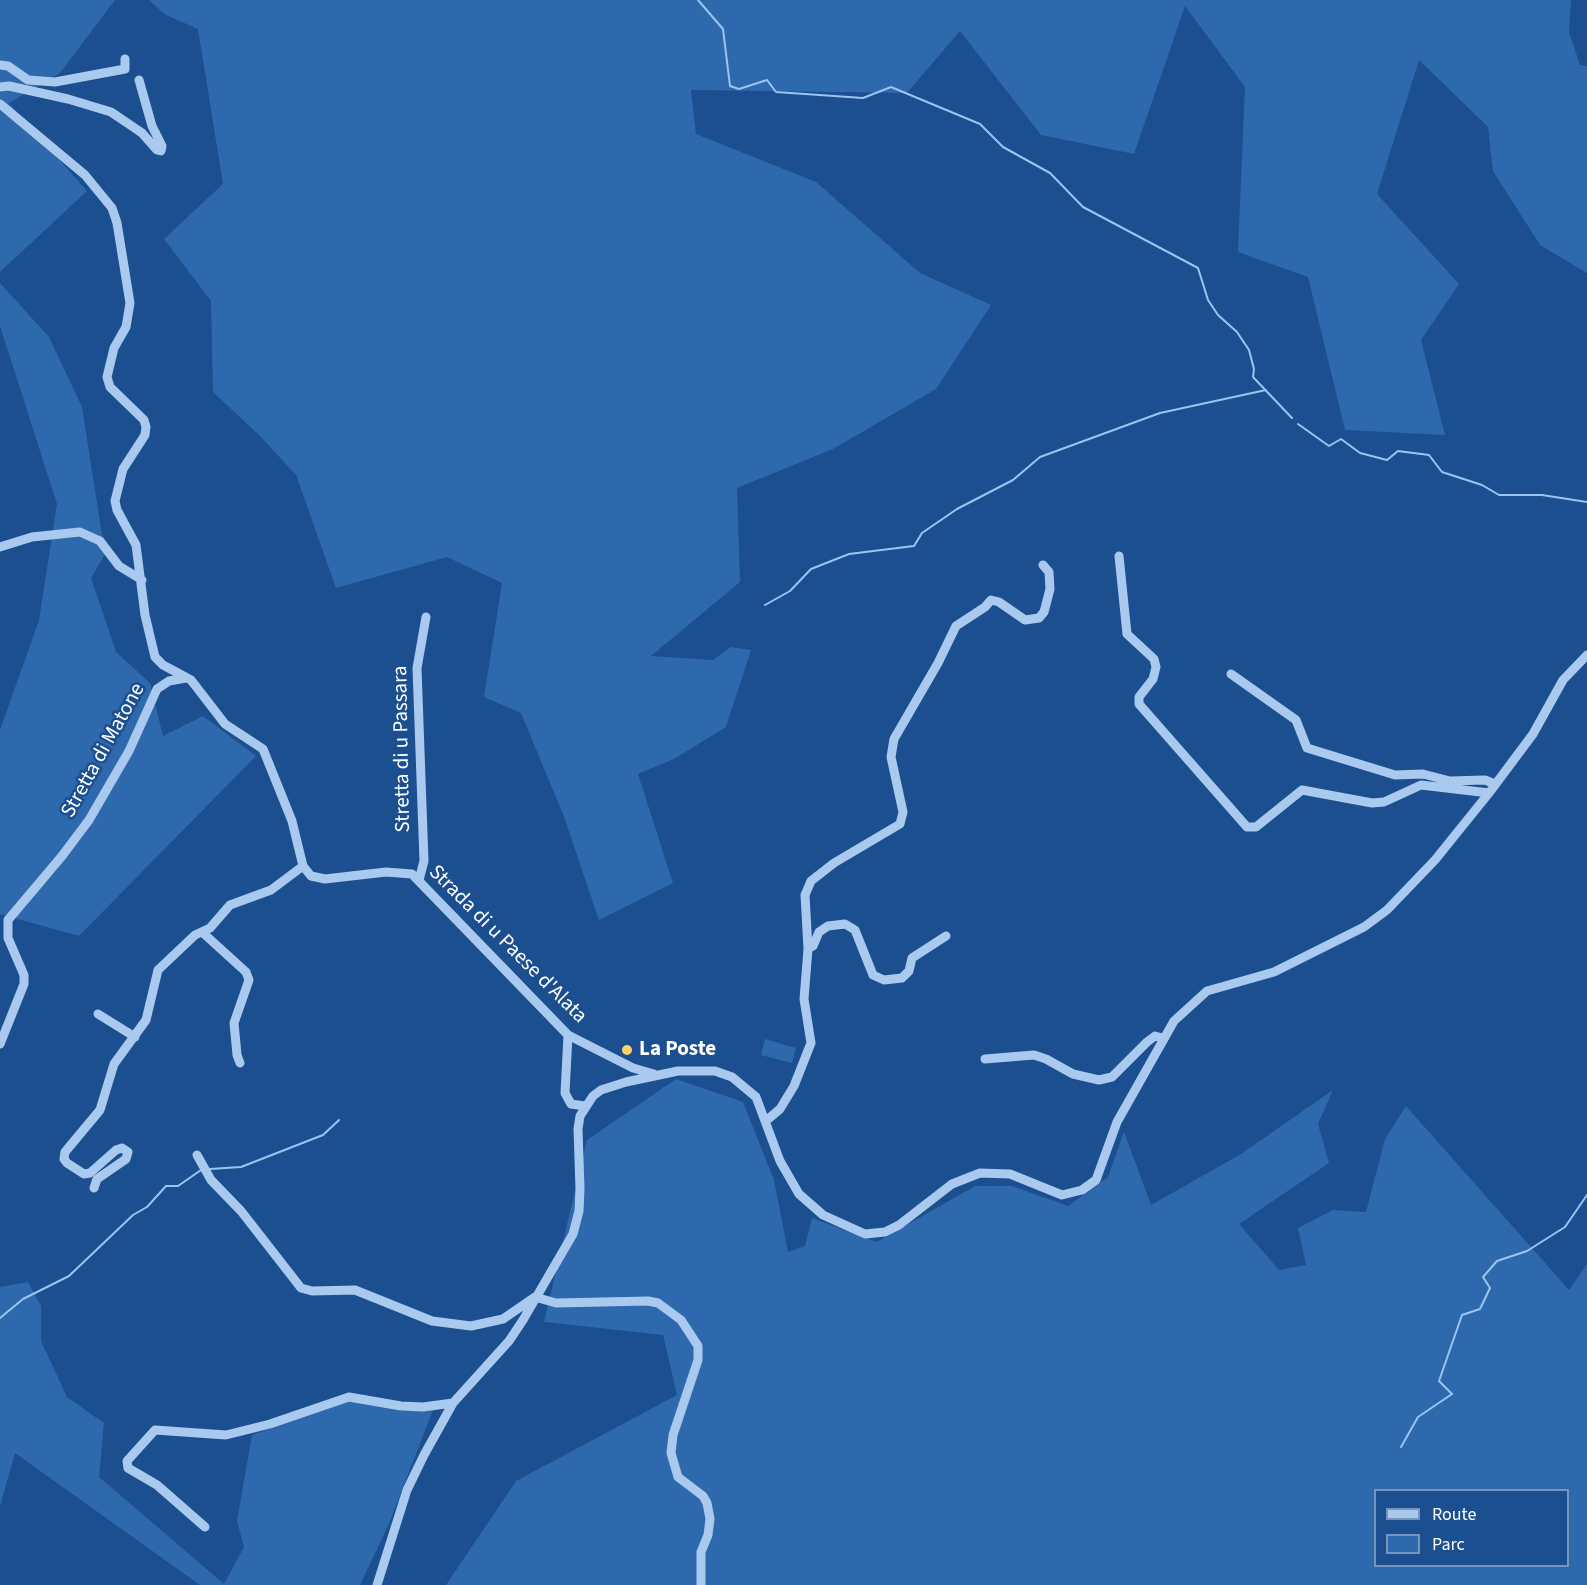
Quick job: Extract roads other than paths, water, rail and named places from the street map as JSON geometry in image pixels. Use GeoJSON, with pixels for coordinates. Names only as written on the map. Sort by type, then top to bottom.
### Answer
{"type":"FeatureCollection","features":[{"type":"Feature","properties":{"kind":"street"},"geometry":{"type":"LineString","coordinates":[[0,65],[8,66],[28,80],[55,82],[125,69],[125,59]]}},
{"type":"Feature","properties":{"kind":"street"},"geometry":{"type":"LineString","coordinates":[[0,87],[9,86],[68,99],[111,112],[142,133],[157,150],[161,151],[162,146],[152,126],[139,80]]}},
{"type":"Feature","properties":{"kind":"street"},"geometry":{"type":"LineString","coordinates":[[0,104],[85,175],[112,208],[117,223],[130,303],[126,327],[114,348],[107,377],[110,387],[144,420],[146,427],[145,435],[123,469],[115,501],[117,510],[136,545],[145,615],[155,657],[186,678],[202,693],[225,724],[257,745],[267,756],[292,820],[303,866],[271,890],[230,905],[210,928],[195,935],[158,970],[146,1020],[114,1064],[100,1110],[66,1152],[63,1159],[84,1174],[90,1173],[116,1150],[122,1148],[128,1152],[126,1159],[97,1179],[94,1188]]}},
{"type":"Feature","properties":{"kind":"street"},"geometry":{"type":"LineString","coordinates":[[0,547],[32,537],[80,532],[100,540],[119,566],[142,580]]}},
{"type":"Feature","properties":{"kind":"street"},"geometry":{"type":"LineString","coordinates":[[1119,556],[1127,634],[1154,658],[1156,668],[1153,680],[1139,697],[1139,704],[1247,827],[1256,827],[1302,790],[1372,803],[1384,802],[1421,785],[1492,788]]}},
{"type":"Feature","properties":{"kind":"street"},"geometry":{"type":"LineString","coordinates":[[767,1120],[780,1109],[794,1086],[811,1043],[804,999],[808,949],[805,895],[811,881],[827,867],[900,824],[903,818],[891,757],[894,739],[938,663],[956,626],[985,607],[991,600],[999,602],[1025,620],[1039,618],[1044,612],[1050,589],[1049,572],[1043,565]]}},
{"type":"Feature","properties":{"kind":"street","name":"Stretta di u Passara"},"geometry":{"type":"LineString","coordinates":[[419,880],[424,861],[417,668],[426,617]]}},
{"type":"Feature","properties":{"kind":"street"},"geometry":{"type":"LineString","coordinates":[[376,1585],[407,1490],[453,1402],[509,1341],[573,1234],[579,1211],[577,1142],[580,1116],[585,1106],[601,1090],[657,1074],[698,1070],[715,1071],[732,1077],[756,1097],[767,1120],[780,1161],[799,1194],[823,1215],[865,1234],[885,1232],[900,1225],[952,1184],[980,1173],[1010,1174],[1045,1190],[1062,1195],[1071,1194],[1096,1180],[1117,1122],[1162,1038],[1174,1021],[1207,991],[1274,972],[1357,930],[1387,910],[1436,860],[1533,734],[1563,680],[1587,655]]}},
{"type":"Feature","properties":{"kind":"street"},"geometry":{"type":"LineString","coordinates":[[1231,674],[1296,720],[1307,747],[1395,775],[1423,774],[1450,781],[1485,780],[1492,788]]}},
{"type":"Feature","properties":{"kind":"street","name":"Stretta di Matone"},"geometry":{"type":"LineString","coordinates":[[0,1044],[24,984],[24,975],[8,938],[4,922],[62,856],[89,820],[129,751],[157,689],[169,681],[186,678]]}},
{"type":"Feature","properties":{"kind":"street","name":"Strada di u Paese d'Alata"},"geometry":{"type":"LineString","coordinates":[[303,866],[311,876],[317,878],[405,872],[419,880],[568,1035],[633,1068],[657,1074]]}},
{"type":"Feature","properties":{"kind":"street"},"geometry":{"type":"LineString","coordinates":[[808,949],[813,946],[819,932],[828,926],[845,924],[855,930],[873,975],[884,980],[903,978],[909,971],[912,958],[945,936]]}},
{"type":"Feature","properties":{"kind":"street"},"geometry":{"type":"LineString","coordinates":[[202,932],[246,972],[249,980],[234,1023],[240,1063]]}},
{"type":"Feature","properties":{"kind":"street"},"geometry":{"type":"LineString","coordinates":[[98,1014],[135,1036]]}},
{"type":"Feature","properties":{"kind":"street"},"geometry":{"type":"LineString","coordinates":[[568,1035],[564,1079],[567,1099],[571,1104],[573,1135],[577,1142]]}},
{"type":"Feature","properties":{"kind":"street"},"geometry":{"type":"LineString","coordinates":[[985,1059],[1034,1055],[1073,1074],[1099,1080],[1112,1077],[1155,1036],[1162,1038]]}},
{"type":"Feature","properties":{"kind":"street"},"geometry":{"type":"LineString","coordinates":[[571,1104],[585,1106]]}},
{"type":"Feature","properties":{"kind":"street"},"geometry":{"type":"LineString","coordinates":[[196,1155],[211,1180],[241,1211],[301,1288],[354,1290],[432,1321],[471,1326],[503,1319],[535,1298],[556,1303],[648,1301],[658,1303],[681,1320],[698,1346],[698,1360],[673,1435],[671,1453],[678,1477],[703,1496],[707,1503],[710,1519],[708,1535],[701,1552],[701,1585]]}},
{"type":"Feature","properties":{"kind":"street"},"geometry":{"type":"LineString","coordinates":[[205,1527],[157,1485],[128,1468],[127,1461],[155,1430],[226,1434],[270,1424],[349,1397],[401,1406],[423,1407],[453,1402]]}},
{"type":"Feature","properties":{"kind":"waterway"},"geometry":{"type":"LineString","coordinates":[[698,0],[723,29],[730,86],[739,89],[767,80],[776,92],[863,98],[891,87],[980,124],[1003,147],[1050,173],[1083,207],[1198,268],[1208,300],[1218,315],[1237,332],[1249,350],[1254,369],[1253,377],[1292,418]]}},
{"type":"Feature","properties":{"kind":"waterway"},"geometry":{"type":"LineString","coordinates":[[765,605],[790,591],[811,569],[849,554],[914,546],[922,533],[957,509],[1013,480],[1040,457],[1160,413],[1266,390]]}},
{"type":"Feature","properties":{"kind":"waterway"},"geometry":{"type":"LineString","coordinates":[[1298,424],[1329,446],[1341,439],[1360,453],[1387,460],[1398,451],[1429,455],[1442,472],[1482,485],[1499,495],[1542,495],[1587,502]]}},
{"type":"Feature","properties":{"kind":"waterway"},"geometry":{"type":"LineString","coordinates":[[210,1169],[241,1167],[323,1135],[339,1120]]}},
{"type":"Feature","properties":{"kind":"waterway"},"geometry":{"type":"LineString","coordinates":[[0,1318],[23,1299],[69,1276],[133,1215],[147,1207],[166,1186],[178,1186],[201,1170]]}},
{"type":"Feature","properties":{"kind":"waterway"},"geometry":{"type":"LineString","coordinates":[[1401,1447],[1418,1417],[1452,1394],[1439,1381],[1462,1315],[1480,1309],[1490,1288],[1483,1277],[1497,1261],[1527,1251],[1565,1227],[1587,1195]]}},
{"type":"Feature","properties":{"kind":"place","name":"La Poste"},"geometry":{"type":"Point","coordinates":[627,1050]}}]}
